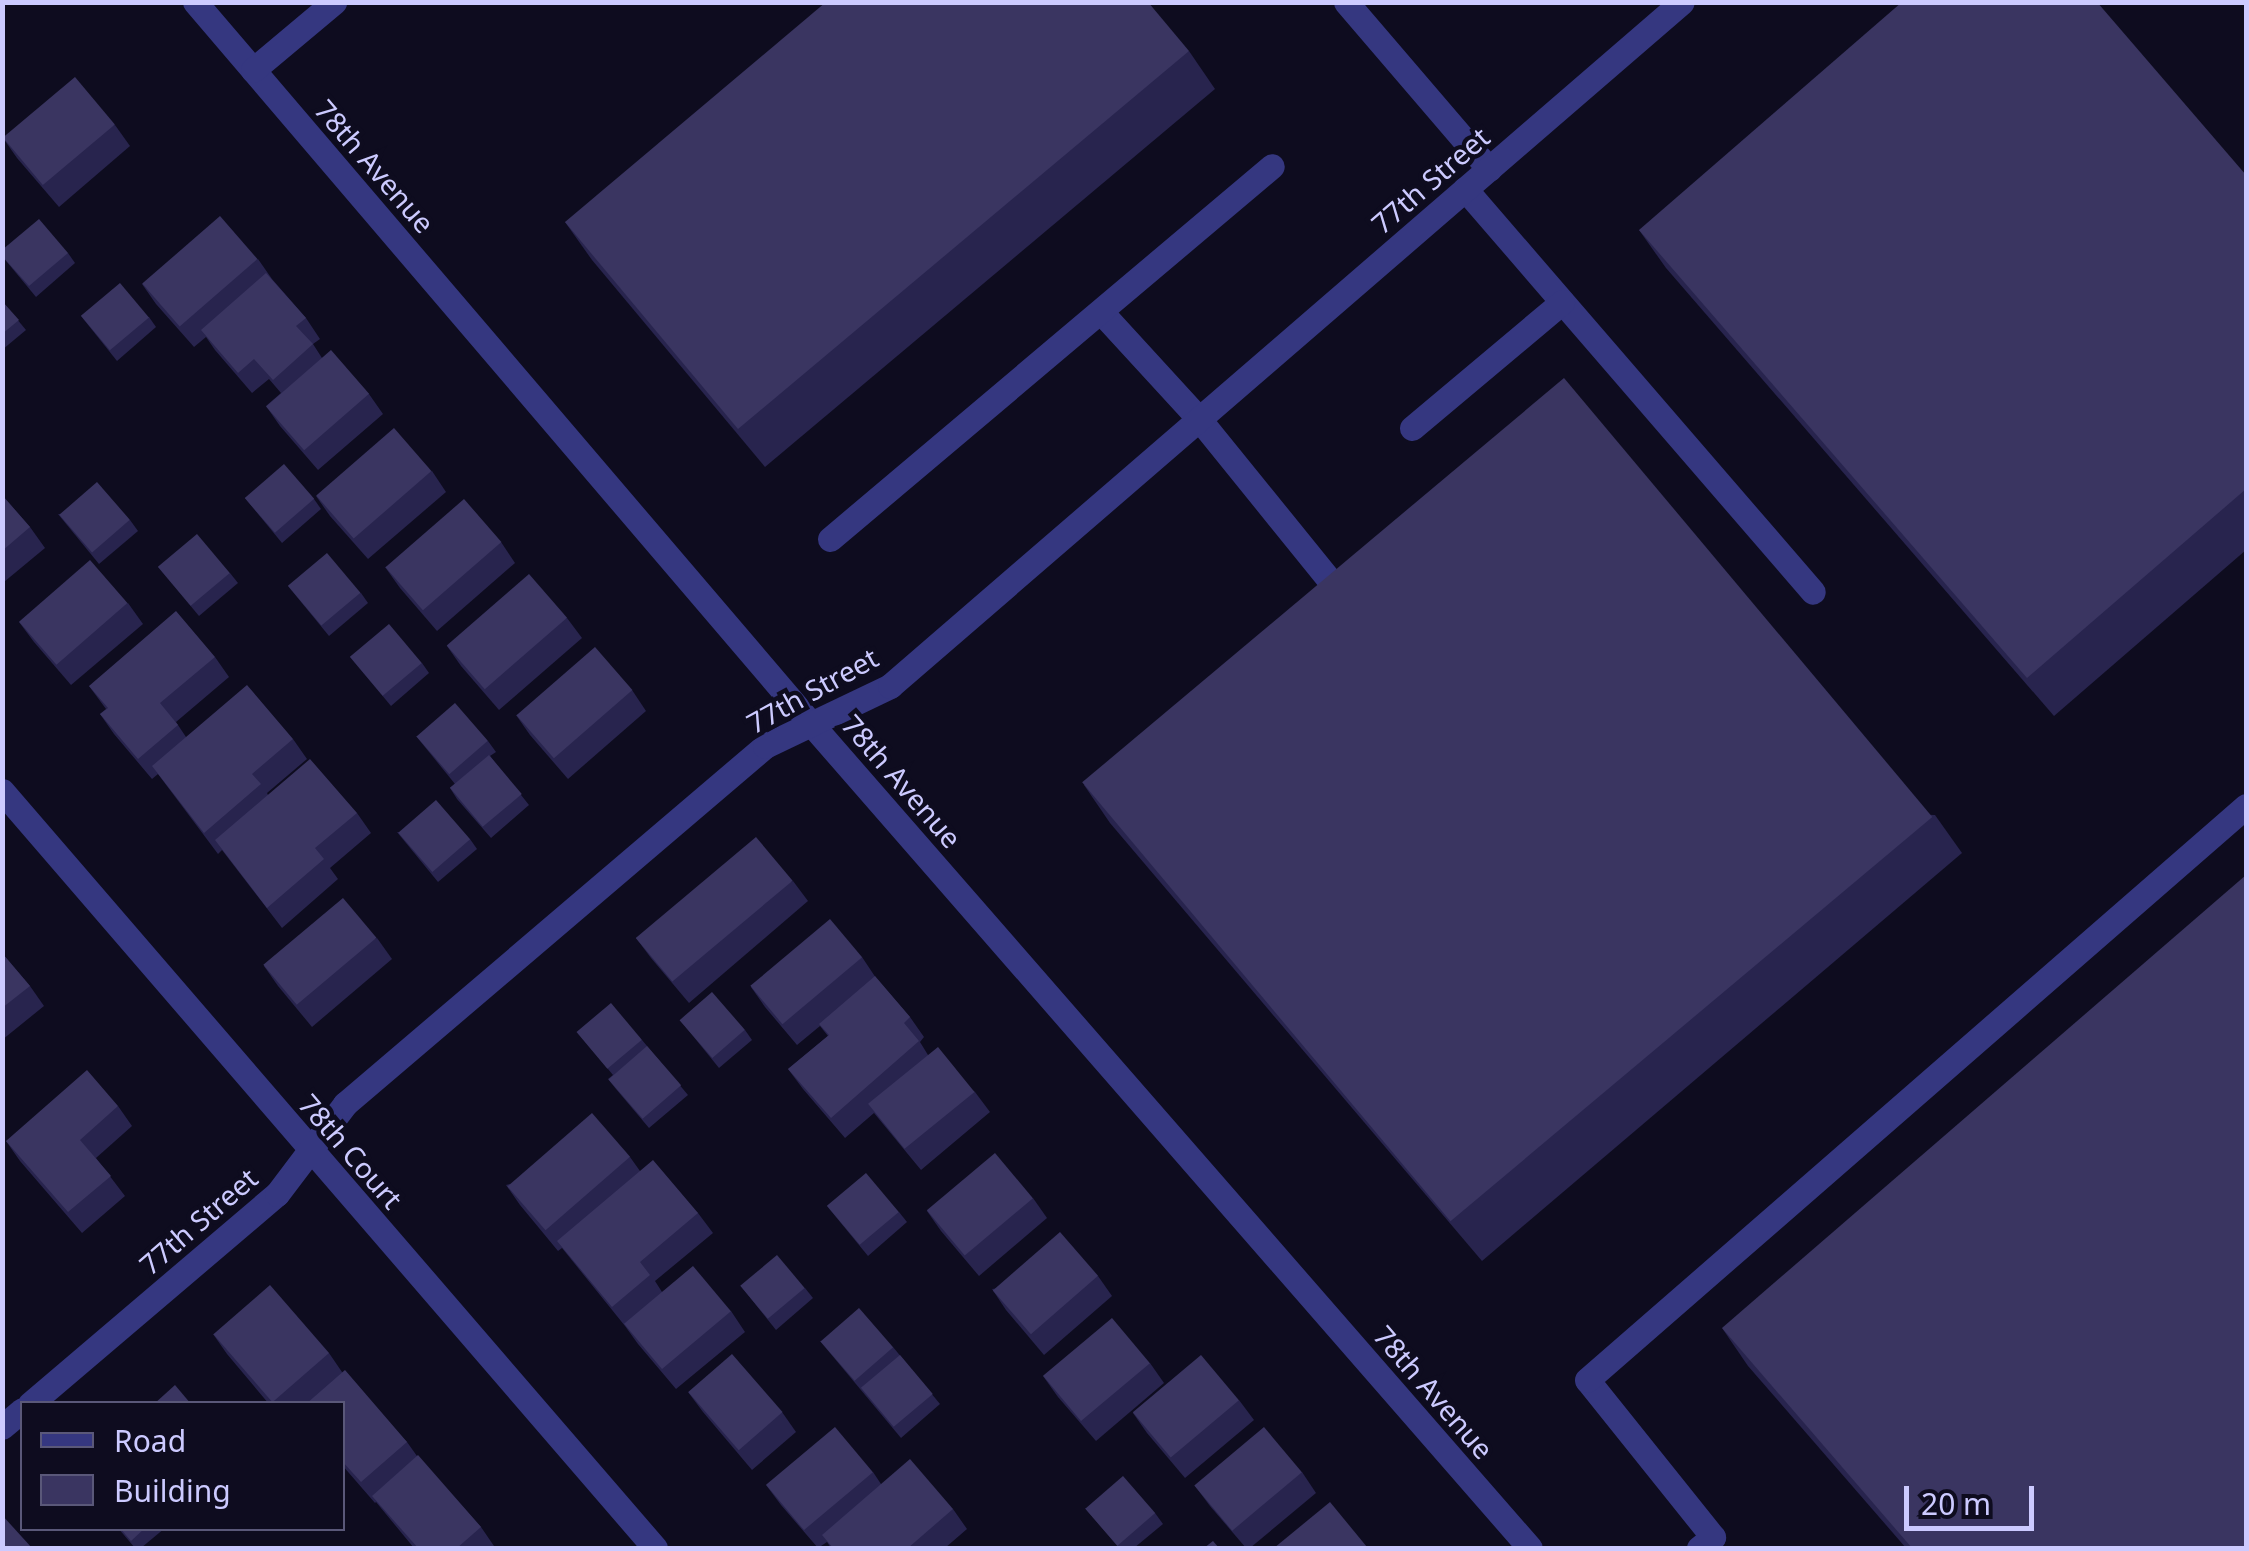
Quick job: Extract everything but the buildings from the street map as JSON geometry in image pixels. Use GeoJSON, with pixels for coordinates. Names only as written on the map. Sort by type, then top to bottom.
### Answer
{"type":"FeatureCollection","features":[{"type":"Feature","properties":{"kind":"street","name":"78th Avenue"},"geometry":{"type":"LineString","coordinates":[[196,2],[814,727],[1530,1548]]}},
{"type":"Feature","properties":{"kind":"street"},"geometry":{"type":"LineString","coordinates":[[253,70],[334,2]]}},
{"type":"Feature","properties":{"kind":"street"},"geometry":{"type":"LineString","coordinates":[[1346,2],[1490,168]]}},
{"type":"Feature","properties":{"kind":"street","name":"77th Street"},"geometry":{"type":"LineString","coordinates":[[34,1401],[276,1194],[312,1152],[345,1104],[765,746],[814,727],[890,686],[1682,2]]}},
{"type":"Feature","properties":{"kind":"street"},"geometry":{"type":"LineString","coordinates":[[830,538],[1102,313],[1272,166]]}},
{"type":"Feature","properties":{"kind":"street"},"geometry":{"type":"LineString","coordinates":[[1465,189],[1812,592]]}},
{"type":"Feature","properties":{"kind":"street"},"geometry":{"type":"LineString","coordinates":[[1412,428],[1562,302]]}},
{"type":"Feature","properties":{"kind":"street"},"geometry":{"type":"LineString","coordinates":[[1102,313],[1199,419],[1334,586]]}},
{"type":"Feature","properties":{"kind":"street","name":"78th Court"},"geometry":{"type":"LineString","coordinates":[[2,791],[655,1548]]}},
{"type":"Feature","properties":{"kind":"street"},"geometry":{"type":"LineString","coordinates":[[1699,1548],[1713,1537],[1588,1380],[2246,806]]}}]}
